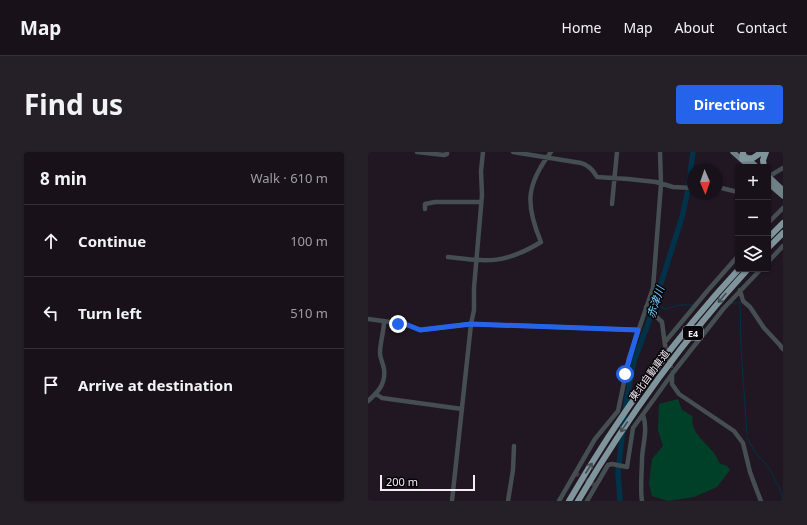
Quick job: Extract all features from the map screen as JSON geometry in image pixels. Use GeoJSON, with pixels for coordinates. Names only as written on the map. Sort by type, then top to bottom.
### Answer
{"type":"FeatureCollection","features":[{"type":"Feature","properties":{"kind":"highway"},"geometry":{"type":"LineString","coordinates":[[743,155],[757,156],[762,152]]}},
{"type":"Feature","properties":{"kind":"highway"},"geometry":{"type":"LineString","coordinates":[[764,164],[763,160],[766,152]]}},
{"type":"Feature","properties":{"kind":"highway"},"geometry":{"type":"LineString","coordinates":[[770,236],[782,223]]}},
{"type":"Feature","properties":{"kind":"highway"},"geometry":{"type":"LineString","coordinates":[[771,245],[783,233]]}},
{"type":"Feature","properties":{"kind":"highway","name":"東北自動車道"},"geometry":{"type":"LineString","coordinates":[[569,501],[610,435],[644,386],[684,333],[736,272]]}},
{"type":"Feature","properties":{"kind":"highway","name":"東北自動車道"},"geometry":{"type":"LineString","coordinates":[[578,501],[641,401],[689,338],[745,272]]}},
{"type":"Feature","properties":{"kind":"main road"},"geometry":{"type":"LineString","coordinates":[[733,152],[743,155],[754,164]]}},
{"type":"Feature","properties":{"kind":"main road"},"geometry":{"type":"LineString","coordinates":[[743,155],[748,164]]}},
{"type":"Feature","properties":{"kind":"main road"},"geometry":{"type":"LineString","coordinates":[[771,179],[783,190]]}},
{"type":"Feature","properties":{"kind":"main road"},"geometry":{"type":"LineString","coordinates":[[771,186],[783,196]]}},
{"type":"Feature","properties":{"kind":"street"},"geometry":{"type":"LineString","coordinates":[[417,152],[444,155],[447,154],[447,152]]}},
{"type":"Feature","properties":{"kind":"street"},"geometry":{"type":"LineString","coordinates":[[452,501],[471,324],[474,310],[473,302],[481,202],[481,171],[483,152]]}},
{"type":"Feature","properties":{"kind":"street"},"geometry":{"type":"LineString","coordinates":[[513,152],[581,163],[590,168],[597,177],[614,177],[687,187]]}},
{"type":"Feature","properties":{"kind":"street"},"geometry":{"type":"LineString","coordinates":[[448,257],[493,261],[526,251],[541,242],[532,216],[531,194],[537,172],[551,152]]}},
{"type":"Feature","properties":{"kind":"street"},"geometry":{"type":"LineString","coordinates":[[612,204],[617,152]]}},
{"type":"Feature","properties":{"kind":"street"},"geometry":{"type":"LineString","coordinates":[[559,501],[595,439],[618,411],[625,374],[638,330],[653,288],[661,184],[660,152]]}},
{"type":"Feature","properties":{"kind":"street"},"geometry":{"type":"LineString","coordinates":[[771,174],[783,168]]}},
{"type":"Feature","properties":{"kind":"street"},"geometry":{"type":"LineString","coordinates":[[723,188],[735,191]]}},
{"type":"Feature","properties":{"kind":"street"},"geometry":{"type":"LineString","coordinates":[[425,209],[425,204],[436,202],[481,202]]}},
{"type":"Feature","properties":{"kind":"street"},"geometry":{"type":"LineString","coordinates":[[771,220],[783,208]]}},
{"type":"Feature","properties":{"kind":"street"},"geometry":{"type":"LineString","coordinates":[[771,259],[783,246]]}},
{"type":"Feature","properties":{"kind":"street"},"geometry":{"type":"LineString","coordinates":[[646,307],[662,322],[665,343],[735,259]]}},
{"type":"Feature","properties":{"kind":"street"},"geometry":{"type":"LineString","coordinates":[[587,501],[608,465],[612,464],[627,466],[632,428],[643,415],[672,372],[724,308],[758,272]]}},
{"type":"Feature","properties":{"kind":"street"},"geometry":{"type":"LineString","coordinates":[[740,290],[743,301],[750,307],[764,328],[783,349]]}},
{"type":"Feature","properties":{"kind":"street"},"geometry":{"type":"LineString","coordinates":[[368,320],[405,324],[420,330],[471,324],[638,330]]}},
{"type":"Feature","properties":{"kind":"street"},"geometry":{"type":"LineString","coordinates":[[368,401],[381,388],[384,379],[384,368],[380,354],[384,332],[384,321]]}},
{"type":"Feature","properties":{"kind":"street"},"geometry":{"type":"LineString","coordinates":[[672,372],[672,384],[679,394],[734,431],[740,438],[743,443],[756,491],[761,501]]}},
{"type":"Feature","properties":{"kind":"street"},"geometry":{"type":"LineString","coordinates":[[376,394],[382,398],[462,409]]}},
{"type":"Feature","properties":{"kind":"street"},"geometry":{"type":"LineString","coordinates":[[642,501],[642,458],[645,431],[643,415]]}},
{"type":"Feature","properties":{"kind":"street"},"geometry":{"type":"LineString","coordinates":[[508,501],[513,470],[514,446]]}},
{"type":"Feature","properties":{"kind":"green space"},"geometry":{"type":"Polygon","coordinates":[[[678,399],[682,410],[692,416],[695,431],[714,453],[719,463],[727,466],[730,470],[717,487],[694,497],[668,501],[652,496],[649,484],[652,459],[663,446],[658,430],[659,404],[678,399]]]}},
{"type":"Feature","properties":{"kind":"waterway","name":"赤津川"},"geometry":{"type":"LineString","coordinates":[[620,501],[618,472],[626,403],[634,361],[655,305],[682,217],[688,190],[693,152]]}},
{"type":"Feature","properties":{"kind":"waterway"},"geometry":{"type":"LineString","coordinates":[[730,304],[740,303],[741,348],[747,435]]}},
{"type":"Feature","properties":{"kind":"waterway"},"geometry":{"type":"LineString","coordinates":[[655,305],[666,309],[680,305],[693,305]]}},
{"type":"Feature","properties":{"kind":"waterway"},"geometry":{"type":"LineString","coordinates":[[747,438],[755,452],[769,468],[781,492],[783,501]]}},
{"type":"Feature","properties":{"kind":"tunnel"},"geometry":{"type":"LineString","coordinates":[[665,345],[672,371]]}},
{"type":"Feature","properties":{"kind":"tunnel"},"geometry":{"type":"LineString","coordinates":[[575,473],[596,486]]}},
{"type":"Feature","properties":{"kind":"route"},"geometry":{"type":"LineString","coordinates":[[398,324],[405,324],[420,330],[432,330],[471,324],[486,324],[638,330],[625,374]]}}]}
